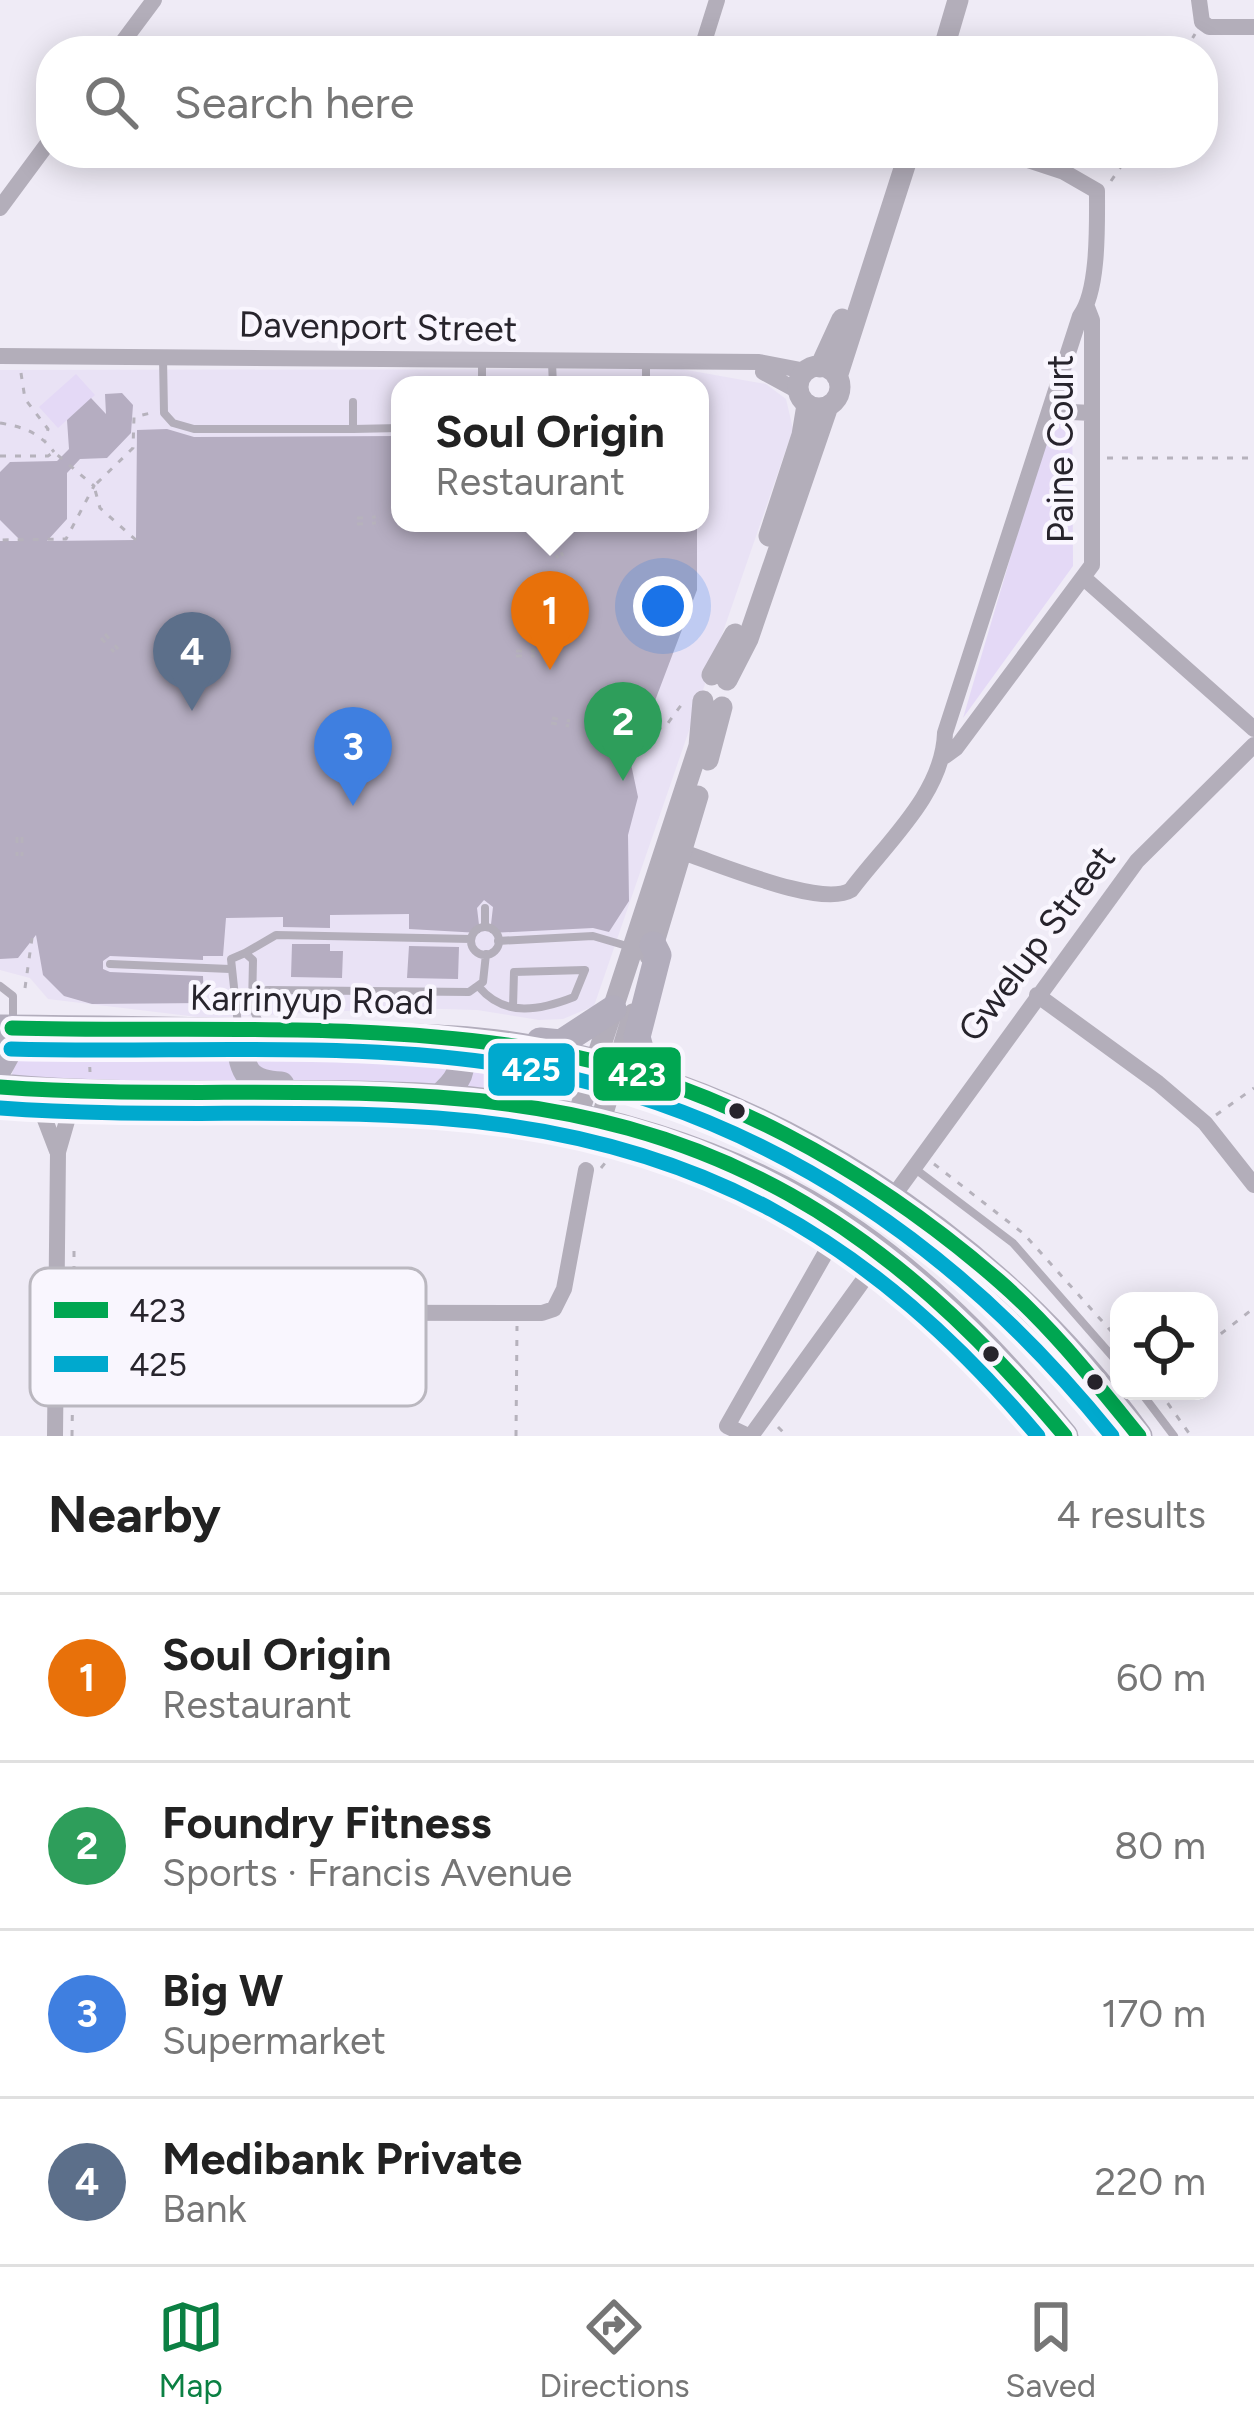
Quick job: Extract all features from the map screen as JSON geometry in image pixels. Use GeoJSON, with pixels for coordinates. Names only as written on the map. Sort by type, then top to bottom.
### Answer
{"type":"FeatureCollection","features":[{"type":"Feature","properties":{"kind":"highway"},"geometry":{"type":"LineString","coordinates":[[643,947],[658,955],[637,1037],[643,1059],[662,1084]]}},
{"type":"Feature","properties":{"kind":"highway"},"geometry":{"type":"LineString","coordinates":[[440,1097],[461,1072],[458,1051],[412,1044],[402,1036],[414,1028],[561,1043],[613,1009]]}},
{"type":"Feature","properties":{"kind":"highway"},"geometry":{"type":"LineString","coordinates":[[0,1066],[11,1046],[6,1028]]}},
{"type":"Feature","properties":{"kind":"highway","name":"Karrinyup Road"},"geometry":{"type":"LineString","coordinates":[[6,1028],[402,1036],[521,1046],[606,1064],[662,1084],[768,1127],[892,1198],[979,1262],[1067,1347],[1138,1436]]}},
{"type":"Feature","properties":{"kind":"highway"},"geometry":{"type":"LineString","coordinates":[[252,1032],[241,1058],[248,1075],[259,1084],[337,1087],[348,1094]]}},
{"type":"Feature","properties":{"kind":"highway"},"geometry":{"type":"LineString","coordinates":[[0,1088],[37,1100],[83,1093],[440,1097],[605,1129],[744,1171],[835,1235],[883,1253],[988,1347],[1066,1436]]}},
{"type":"Feature","properties":{"kind":"street"},"geometry":{"type":"LineString","coordinates":[[127,36],[154,0]]}},
{"type":"Feature","properties":{"kind":"street"},"geometry":{"type":"LineString","coordinates":[[706,36],[717,0]]}},
{"type":"Feature","properties":{"kind":"street"},"geometry":{"type":"LineString","coordinates":[[933,36],[944,0]]}},
{"type":"Feature","properties":{"kind":"street"},"geometry":{"type":"LineString","coordinates":[[947,36],[958,0]]}},
{"type":"Feature","properties":{"kind":"street"},"geometry":{"type":"LineString","coordinates":[[1198,0],[1202,22],[1209,27],[1254,27]]}},
{"type":"Feature","properties":{"kind":"street"},"geometry":{"type":"LineString","coordinates":[[0,208],[36,159]]}},
{"type":"Feature","properties":{"kind":"street"},"geometry":{"type":"LineString","coordinates":[[816,386],[836,338],[889,168]]}},
{"type":"Feature","properties":{"kind":"street"},"geometry":{"type":"LineString","coordinates":[[606,1064],[674,849],[708,701],[703,681],[720,678],[748,639],[816,386],[903,168]]}},
{"type":"Feature","properties":{"kind":"street"},"geometry":{"type":"LineString","coordinates":[[1052,168],[1097,191]]}},
{"type":"Feature","properties":{"kind":"street","name":"Paine Court"},"geometry":{"type":"LineString","coordinates":[[944,756],[956,748],[1085,578],[1094,551],[1092,320],[1088,307],[1097,191]]}},
{"type":"Feature","properties":{"kind":"street","name":"Paine Court"},"geometry":{"type":"LineString","coordinates":[[674,849],[812,893],[841,896],[851,890],[929,789],[944,756],[945,733],[1080,316],[1088,307]]}},
{"type":"Feature","properties":{"kind":"street","name":"Davenport Street"},"geometry":{"type":"LineString","coordinates":[[0,356],[754,365],[816,386]]}},
{"type":"Feature","properties":{"kind":"street"},"geometry":{"type":"LineString","coordinates":[[1050,412],[1092,413]]}},
{"type":"Feature","properties":{"kind":"street"},"geometry":{"type":"LineString","coordinates":[[1085,578],[1254,729]]}},
{"type":"Feature","properties":{"kind":"street","name":"Gwelup Street"},"geometry":{"type":"LineString","coordinates":[[892,1198],[1137,861],[1254,745]]}},
{"type":"Feature","properties":{"kind":"street"},"geometry":{"type":"LineString","coordinates":[[605,1129],[613,1009],[643,947]]}},
{"type":"Feature","properties":{"kind":"street"},"geometry":{"type":"LineString","coordinates":[[1037,995],[1205,1123],[1254,1185]]}},
{"type":"Feature","properties":{"kind":"street"},"geometry":{"type":"LineString","coordinates":[[57,1268],[58,1152],[83,1093]]}},
{"type":"Feature","properties":{"kind":"street"},"geometry":{"type":"LineString","coordinates":[[37,1100],[58,1152]]}},
{"type":"Feature","properties":{"kind":"street"},"geometry":{"type":"LineString","coordinates":[[426,1312],[542,1313],[554,1309],[560,1301],[586,1170]]}},
{"type":"Feature","properties":{"kind":"street"},"geometry":{"type":"LineString","coordinates":[[835,1235],[727,1426],[749,1436],[883,1253]]}},
{"type":"Feature","properties":{"kind":"street"},"geometry":{"type":"LineString","coordinates":[[55,1406],[55,1436]]}},
{"type":"Feature","properties":{"kind":"lane"},"geometry":{"type":"LineString","coordinates":[[164,356],[163,410],[173,423],[194,429],[391,428]]}},
{"type":"Feature","properties":{"kind":"lane"},"geometry":{"type":"LineString","coordinates":[[482,362],[482,376]]}},
{"type":"Feature","properties":{"kind":"lane"},"geometry":{"type":"LineString","coordinates":[[552,362],[553,376]]}},
{"type":"Feature","properties":{"kind":"lane"},"geometry":{"type":"LineString","coordinates":[[646,362],[646,376]]}},
{"type":"Feature","properties":{"kind":"lane"},"geometry":{"type":"LineString","coordinates":[[353,402],[353,429]]}},
{"type":"Feature","properties":{"kind":"lane"},"geometry":{"type":"LineString","coordinates":[[484,908],[485,927]]}},
{"type":"Feature","properties":{"kind":"lane"},"geometry":{"type":"LineString","coordinates":[[485,927],[494,930],[499,941],[486,954],[474,950],[471,940],[476,929],[485,927]]}},
{"type":"Feature","properties":{"kind":"lane"},"geometry":{"type":"LineString","coordinates":[[252,1032],[230,969],[231,959],[262,942],[284,935],[471,940]]}},
{"type":"Feature","properties":{"kind":"lane"},"geometry":{"type":"LineString","coordinates":[[499,941],[593,936],[643,947]]}},
{"type":"Feature","properties":{"kind":"lane"},"geometry":{"type":"LineString","coordinates":[[245,953],[254,967],[252,1032]]}},
{"type":"Feature","properties":{"kind":"lane"},"geometry":{"type":"LineString","coordinates":[[267,990],[469,992],[486,975],[486,954]]}},
{"type":"Feature","properties":{"kind":"lane"},"geometry":{"type":"LineString","coordinates":[[110,964],[230,969]]}},
{"type":"Feature","properties":{"kind":"lane"},"geometry":{"type":"LineString","coordinates":[[479,987],[488,998],[513,1007],[544,1009],[574,997],[585,970],[514,972],[513,1007]]}},
{"type":"Feature","properties":{"kind":"lane"},"geometry":{"type":"LineString","coordinates":[[0,986],[15,1003],[6,1028]]}},
{"type":"Feature","properties":{"kind":"lane"},"geometry":{"type":"LineString","coordinates":[[914,1168],[1013,1243],[1110,1354]]}},
{"type":"Feature","properties":{"kind":"lane"},"geometry":{"type":"LineString","coordinates":[[1147,1400],[1174,1436]]}},
{"type":"Feature","properties":{"kind":"path"},"geometry":{"type":"LineString","coordinates":[[1097,191],[1122,168]]}},
{"type":"Feature","properties":{"kind":"path"},"geometry":{"type":"LineString","coordinates":[[21,368],[25,400],[48,429],[45,440]]}},
{"type":"Feature","properties":{"kind":"path"},"geometry":{"type":"LineString","coordinates":[[0,540],[65,539],[94,486],[133,448],[134,418],[163,410]]}},
{"type":"Feature","properties":{"kind":"path"},"geometry":{"type":"LineString","coordinates":[[0,423],[25,427],[45,440],[94,486],[100,508],[136,540]]}},
{"type":"Feature","properties":{"kind":"path"},"geometry":{"type":"LineString","coordinates":[[0,456],[54,452]]}},
{"type":"Feature","properties":{"kind":"path"},"geometry":{"type":"LineString","coordinates":[[1093,458],[1254,458]]}},
{"type":"Feature","properties":{"kind":"path"},"geometry":{"type":"LineString","coordinates":[[357,521],[376,520]]}},
{"type":"Feature","properties":{"kind":"path"},"geometry":{"type":"LineString","coordinates":[[551,540],[560,557]]}},
{"type":"Feature","properties":{"kind":"path"},"geometry":{"type":"LineString","coordinates":[[104,636],[116,650]]}},
{"type":"Feature","properties":{"kind":"path"},"geometry":{"type":"LineString","coordinates":[[516,653],[535,654]]}},
{"type":"Feature","properties":{"kind":"path"},"geometry":{"type":"LineString","coordinates":[[641,733],[665,727],[684,700],[708,701]]}},
{"type":"Feature","properties":{"kind":"path"},"geometry":{"type":"LineString","coordinates":[[551,721],[570,724]]}},
{"type":"Feature","properties":{"kind":"path"},"geometry":{"type":"LineString","coordinates":[[19,837],[20,856]]}},
{"type":"Feature","properties":{"kind":"path"},"geometry":{"type":"LineString","coordinates":[[25,988],[32,938]]}},
{"type":"Feature","properties":{"kind":"path"},"geometry":{"type":"LineString","coordinates":[[83,1093],[86,1031]]}},
{"type":"Feature","properties":{"kind":"path"},"geometry":{"type":"LineString","coordinates":[[1205,1123],[1254,1088]]}},
{"type":"Feature","properties":{"kind":"path"},"geometry":{"type":"LineString","coordinates":[[0,1114],[37,1100]]}},
{"type":"Feature","properties":{"kind":"path"},"geometry":{"type":"LineString","coordinates":[[586,1170],[604,1167],[605,1129]]}},
{"type":"Feature","properties":{"kind":"path"},"geometry":{"type":"LineString","coordinates":[[724,1186],[835,1235]]}},
{"type":"Feature","properties":{"kind":"path"},"geometry":{"type":"LineString","coordinates":[[74,1231],[74,1268]]}},
{"type":"Feature","properties":{"kind":"path"},"geometry":{"type":"LineString","coordinates":[[1218,1335],[1254,1308]]}},
{"type":"Feature","properties":{"kind":"path"},"geometry":{"type":"LineString","coordinates":[[516,1436],[517,1312]]}},
{"type":"Feature","properties":{"kind":"path"},"geometry":{"type":"LineString","coordinates":[[1165,1400],[1191,1436]]}},
{"type":"Feature","properties":{"kind":"path"},"geometry":{"type":"LineString","coordinates":[[72,1406],[72,1436]]}},
{"type":"Feature","properties":{"kind":"shaded area"},"geometry":{"type":"Polygon","coordinates":[[[1072,349],[1073,566],[963,718],[1072,349]]]}},
{"type":"Feature","properties":{"kind":"shaded area"},"geometry":{"type":"Polygon","coordinates":[[[681,369],[766,384],[786,399],[793,429],[594,1006],[563,1019],[539,1020],[477,1010],[407,1008],[206,1018],[48,999],[30,978],[0,970],[0,370],[681,369]]]}},
{"type":"Feature","properties":{"kind":"shaded area"},"geometry":{"type":"Polygon","coordinates":[[[76,374],[95,395],[58,428],[39,407],[76,374]]]}},
{"type":"Feature","properties":{"kind":"shaded area"},"geometry":{"type":"Polygon","coordinates":[[[20,1042],[231,1054],[245,1087],[10,1082],[20,1042]]]}},
{"type":"Feature","properties":{"kind":"shaded area"},"geometry":{"type":"Polygon","coordinates":[[[251,1055],[441,1055],[578,1075],[568,1099],[542,1102],[259,1079],[251,1055]]]}},
{"type":"Feature","properties":{"kind":"building"},"geometry":{"type":"Polygon","coordinates":[[[122,393],[133,405],[131,433],[107,458],[80,459],[67,473],[67,519],[47,541],[136,540],[137,430],[167,429],[194,437],[391,436],[391,532],[697,532],[697,590],[631,764],[638,797],[628,835],[629,901],[609,932],[593,928],[490,933],[493,907],[484,900],[477,908],[480,933],[409,929],[409,914],[330,915],[330,928],[283,927],[283,917],[226,918],[223,956],[203,956],[203,960],[110,956],[103,961],[103,969],[110,972],[203,976],[204,1003],[92,1004],[64,996],[43,975],[36,935],[18,958],[0,959],[0,541],[21,541],[0,520],[0,472],[10,462],[57,461],[69,449],[67,420],[91,398],[106,414],[105,394],[122,393]]]}},
{"type":"Feature","properties":{"kind":"building"},"geometry":{"type":"Polygon","coordinates":[[[292,944],[330,944],[330,951],[343,951],[342,978],[291,977],[292,944]]]}},
{"type":"Feature","properties":{"kind":"building"},"geometry":{"type":"Polygon","coordinates":[[[409,946],[459,947],[458,979],[407,978],[409,946]]]}},
{"type":"Feature","properties":{"kind":"transit line","name":"423"},"geometry":{"type":"LineString","coordinates":[[12,1028],[409,1035],[540,1050],[665,1083],[785,1134],[842,1166],[949,1240],[1037,1317],[1139,1436]]}},
{"type":"Feature","properties":{"kind":"transit line","name":"425"},"geometry":{"type":"LineString","coordinates":[[11,1049],[411,1054],[540,1071],[626,1093],[708,1122],[859,1202],[993,1308],[1112,1436]]}},
{"type":"Feature","properties":{"kind":"transit line","name":"423"},"geometry":{"type":"LineString","coordinates":[[0,1087],[437,1097],[537,1108],[628,1128],[712,1157],[790,1194],[862,1241],[932,1297],[1065,1436]]}},
{"type":"Feature","properties":{"kind":"transit line","name":"425"},"geometry":{"type":"LineString","coordinates":[[0,1108],[437,1118],[531,1129],[617,1148],[698,1175],[773,1210],[843,1254],[911,1306],[1038,1436]]}},
{"type":"Feature","properties":{"kind":"place","name":"Soul Origin"},"geometry":{"type":"Point","coordinates":[550,670]}},
{"type":"Feature","properties":{"kind":"place","name":"Medibank Private"},"geometry":{"type":"Point","coordinates":[192,711]}},
{"type":"Feature","properties":{"kind":"place","name":"Foundry Fitness"},"geometry":{"type":"Point","coordinates":[623,781]}},
{"type":"Feature","properties":{"kind":"place","name":"Big W"},"geometry":{"type":"Point","coordinates":[353,806]}}]}
